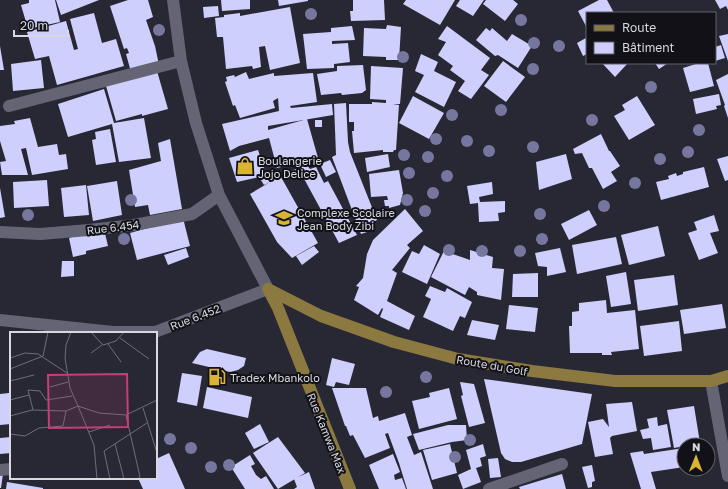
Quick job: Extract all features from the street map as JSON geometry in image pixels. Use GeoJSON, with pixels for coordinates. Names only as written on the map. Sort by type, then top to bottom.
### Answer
{"type":"FeatureCollection","features":[{"type":"Feature","properties":{"kind":"main road","name":"Route du Golf"},"geometry":{"type":"LineString","coordinates":[[268,289],[321,316],[394,342],[458,359],[532,372],[615,381],[711,381],[728,376]]}},
{"type":"Feature","properties":{"kind":"main road","name":"Rue Kamwa Max"},"geometry":{"type":"LineString","coordinates":[[268,289],[278,308],[350,489]]}},
{"type":"Feature","properties":{"kind":"street"},"geometry":{"type":"LineString","coordinates":[[173,0],[181,61],[196,123],[220,195],[268,289]]}},
{"type":"Feature","properties":{"kind":"street"},"geometry":{"type":"LineString","coordinates":[[9,106],[181,61]]}},
{"type":"Feature","properties":{"kind":"street","name":"Rue 6.454"},"geometry":{"type":"LineString","coordinates":[[0,232],[40,234],[134,225],[192,214],[220,195]]}},
{"type":"Feature","properties":{"kind":"street","name":"Rue 6.452"},"geometry":{"type":"LineString","coordinates":[[157,332],[268,289]]}},
{"type":"Feature","properties":{"kind":"street","name":"Rue 6.452"},"geometry":{"type":"LineString","coordinates":[[0,320],[113,332]]}},
{"type":"Feature","properties":{"kind":"street"},"geometry":{"type":"LineString","coordinates":[[711,381],[728,476]]}},
{"type":"Feature","properties":{"kind":"street"},"geometry":{"type":"LineString","coordinates":[[489,489],[562,464]]}},
{"type":"Feature","properties":{"kind":"street"},"geometry":{"type":"LineString","coordinates":[[0,470],[10,469]]}},
{"type":"Feature","properties":{"kind":"building"},"geometry":{"type":"Polygon","coordinates":[[[29,0],[55,0],[60,22],[28,29],[21,5],[29,3],[29,0]]]}},
{"type":"Feature","properties":{"kind":"building"},"geometry":{"type":"Polygon","coordinates":[[[56,0],[99,0],[61,15],[56,0]]]}},
{"type":"Feature","properties":{"kind":"building"},"geometry":{"type":"Polygon","coordinates":[[[128,0],[148,0],[153,17],[146,20],[155,46],[159,65],[131,72],[126,54],[129,53],[127,48],[124,49],[110,6],[128,0]]]}},
{"type":"Feature","properties":{"kind":"building"},"geometry":{"type":"Polygon","coordinates":[[[221,0],[250,0],[250,9],[222,11],[221,0]]]}},
{"type":"Feature","properties":{"kind":"building"},"geometry":{"type":"Polygon","coordinates":[[[278,0],[308,0],[308,1],[279,6],[278,0]]]}},
{"type":"Feature","properties":{"kind":"building"},"geometry":{"type":"Polygon","coordinates":[[[353,0],[384,0],[385,20],[351,21],[350,11],[353,11],[353,0]]]}},
{"type":"Feature","properties":{"kind":"building"},"geometry":{"type":"Polygon","coordinates":[[[406,0],[455,0],[440,25],[403,4],[406,0]]]}},
{"type":"Feature","properties":{"kind":"building"},"geometry":{"type":"Polygon","coordinates":[[[460,0],[484,0],[473,16],[456,6],[460,0]]]}},
{"type":"Feature","properties":{"kind":"building"},"geometry":{"type":"Polygon","coordinates":[[[486,0],[513,0],[518,4],[505,21],[483,4],[486,0]]]}},
{"type":"Feature","properties":{"kind":"building"},"geometry":{"type":"Polygon","coordinates":[[[599,0],[607,0],[613,12],[586,12],[586,26],[578,11],[599,0]]]}},
{"type":"Feature","properties":{"kind":"building"},"geometry":{"type":"Polygon","coordinates":[[[715,0],[728,0],[728,10],[726,6],[720,9],[715,0]]]}},
{"type":"Feature","properties":{"kind":"building"},"geometry":{"type":"Polygon","coordinates":[[[218,6],[219,16],[204,18],[203,7],[218,6]]]}},
{"type":"Feature","properties":{"kind":"building"},"geometry":{"type":"Polygon","coordinates":[[[290,7],[300,63],[270,70],[265,46],[259,47],[261,67],[253,69],[252,66],[226,69],[223,37],[217,37],[215,18],[224,17],[224,15],[240,13],[240,16],[290,7]]]}},
{"type":"Feature","properties":{"kind":"building"},"geometry":{"type":"Polygon","coordinates":[[[94,13],[102,43],[116,39],[124,66],[57,85],[49,56],[35,59],[27,32],[66,21],[74,50],[78,49],[70,19],[94,13]]]}},
{"type":"Feature","properties":{"kind":"building"},"geometry":{"type":"Polygon","coordinates":[[[387,25],[401,27],[399,60],[386,60],[386,57],[363,56],[364,28],[386,29],[387,25]]]}},
{"type":"Feature","properties":{"kind":"building"},"geometry":{"type":"Polygon","coordinates":[[[352,26],[355,40],[332,41],[332,44],[348,43],[350,62],[334,64],[334,68],[307,69],[303,34],[331,32],[331,28],[352,26]]]}},
{"type":"Feature","properties":{"kind":"building"},"geometry":{"type":"Polygon","coordinates":[[[447,26],[490,58],[481,70],[489,75],[471,99],[458,91],[465,81],[450,70],[453,66],[438,55],[446,42],[438,39],[447,26]]]}},
{"type":"Feature","properties":{"kind":"building"},"geometry":{"type":"Polygon","coordinates":[[[486,28],[490,31],[492,28],[507,41],[512,34],[532,46],[518,68],[498,55],[495,56],[476,40],[486,28]]]}},
{"type":"Feature","properties":{"kind":"building"},"geometry":{"type":"Polygon","coordinates":[[[728,34],[728,61],[719,36],[728,34]]]}},
{"type":"Feature","properties":{"kind":"building"},"geometry":{"type":"Polygon","coordinates":[[[586,38],[586,54],[583,56],[577,43],[586,38]]]}},
{"type":"Feature","properties":{"kind":"building"},"geometry":{"type":"Polygon","coordinates":[[[721,45],[725,58],[716,61],[716,47],[721,45]]]}},
{"type":"Feature","properties":{"kind":"building"},"geometry":{"type":"Polygon","coordinates":[[[0,46],[4,70],[0,70],[0,46]]]}},
{"type":"Feature","properties":{"kind":"building"},"geometry":{"type":"Polygon","coordinates":[[[421,54],[438,62],[434,71],[456,82],[444,107],[415,92],[424,75],[415,71],[421,54]]]}},
{"type":"Feature","properties":{"kind":"building"},"geometry":{"type":"Polygon","coordinates":[[[41,60],[44,88],[13,91],[11,64],[41,60]]]}},
{"type":"Feature","properties":{"kind":"building"},"geometry":{"type":"Polygon","coordinates":[[[503,61],[525,77],[506,102],[484,86],[503,61]]]}},
{"type":"Feature","properties":{"kind":"building"},"geometry":{"type":"Polygon","coordinates":[[[603,64],[627,64],[615,77],[603,64]]]}},
{"type":"Feature","properties":{"kind":"building"},"geometry":{"type":"Polygon","coordinates":[[[656,64],[666,64],[659,69],[656,64]]]}},
{"type":"Feature","properties":{"kind":"building"},"geometry":{"type":"Polygon","coordinates":[[[696,64],[708,64],[714,86],[690,92],[683,68],[696,64]]]}},
{"type":"Feature","properties":{"kind":"building"},"geometry":{"type":"Polygon","coordinates":[[[363,65],[366,90],[362,93],[321,95],[317,74],[337,71],[337,66],[363,65]]]}},
{"type":"Feature","properties":{"kind":"building"},"geometry":{"type":"Polygon","coordinates":[[[371,66],[403,68],[400,104],[393,104],[399,105],[396,150],[393,152],[383,152],[383,150],[354,153],[352,131],[354,131],[354,122],[349,122],[349,104],[372,104],[372,102],[386,103],[386,100],[370,99],[371,66]]]}},
{"type":"Feature","properties":{"kind":"building"},"geometry":{"type":"Polygon","coordinates":[[[157,71],[168,109],[116,121],[106,86],[157,71]]]}},
{"type":"Feature","properties":{"kind":"building"},"geometry":{"type":"Polygon","coordinates":[[[246,72],[249,79],[274,73],[274,76],[313,73],[317,102],[290,106],[291,108],[332,104],[333,115],[307,119],[318,158],[277,168],[269,138],[239,146],[230,151],[222,124],[279,111],[278,98],[273,101],[275,108],[240,118],[235,105],[233,106],[225,82],[227,81],[226,77],[234,75],[235,77],[246,72]],[[303,120],[268,126],[268,130],[303,120]]]}},
{"type":"Feature","properties":{"kind":"building"},"geometry":{"type":"Polygon","coordinates":[[[728,74],[728,118],[716,80],[728,74]]]}},
{"type":"Feature","properties":{"kind":"building"},"geometry":{"type":"Polygon","coordinates":[[[104,89],[114,123],[144,118],[151,158],[119,162],[112,124],[68,137],[58,104],[104,89]]]}},
{"type":"Feature","properties":{"kind":"building"},"geometry":{"type":"Polygon","coordinates":[[[719,94],[721,105],[716,106],[717,109],[696,114],[693,99],[719,94]]]}},
{"type":"Feature","properties":{"kind":"building"},"geometry":{"type":"Polygon","coordinates":[[[413,96],[444,113],[429,139],[399,123],[413,96]]]}},
{"type":"Feature","properties":{"kind":"building"},"geometry":{"type":"Polygon","coordinates":[[[637,96],[655,125],[629,140],[614,116],[625,110],[622,105],[637,96]]]}},
{"type":"Feature","properties":{"kind":"building"},"geometry":{"type":"Polygon","coordinates":[[[346,103],[350,152],[377,220],[365,226],[367,232],[361,234],[332,157],[336,155],[334,104],[346,103]]]}},
{"type":"Feature","properties":{"kind":"building"},"geometry":{"type":"Polygon","coordinates":[[[30,118],[38,147],[57,144],[59,155],[66,154],[68,169],[32,175],[26,148],[21,149],[28,175],[2,175],[0,162],[6,161],[0,141],[0,126],[15,124],[14,121],[30,118]]]}},
{"type":"Feature","properties":{"kind":"building"},"geometry":{"type":"Polygon","coordinates":[[[315,120],[322,120],[322,127],[315,127],[315,120]]]}},
{"type":"Feature","properties":{"kind":"building"},"geometry":{"type":"Polygon","coordinates":[[[110,129],[116,162],[96,165],[92,140],[96,139],[95,132],[110,129]]]}},
{"type":"Feature","properties":{"kind":"building"},"geometry":{"type":"Polygon","coordinates":[[[601,134],[609,151],[620,166],[611,172],[617,181],[603,189],[592,168],[589,168],[582,153],[575,154],[573,149],[601,134]]]}},
{"type":"Feature","properties":{"kind":"building"},"geometry":{"type":"Polygon","coordinates":[[[170,139],[182,209],[150,215],[148,205],[135,207],[129,170],[161,161],[158,143],[170,139]]]}},
{"type":"Feature","properties":{"kind":"building","name":"Complexe Scolaire Jean Body Zibi"},"geometry":{"type":"Polygon","coordinates":[[[258,150],[266,174],[273,171],[277,179],[281,177],[318,243],[292,258],[277,242],[250,194],[270,182],[264,185],[259,177],[237,182],[229,158],[258,150]]]}},
{"type":"Feature","properties":{"kind":"building"},"geometry":{"type":"Polygon","coordinates":[[[388,154],[390,167],[367,172],[365,158],[388,154]]]}},
{"type":"Feature","properties":{"kind":"building"},"geometry":{"type":"Polygon","coordinates":[[[566,154],[572,179],[539,190],[536,162],[566,154]]]}},
{"type":"Feature","properties":{"kind":"building"},"geometry":{"type":"Polygon","coordinates":[[[728,156],[728,180],[725,181],[717,159],[728,156]]]}},
{"type":"Feature","properties":{"kind":"building"},"geometry":{"type":"Polygon","coordinates":[[[330,160],[336,172],[326,177],[320,164],[330,160]]]}},
{"type":"Feature","properties":{"kind":"building"},"geometry":{"type":"Polygon","coordinates":[[[307,165],[310,169],[316,167],[324,183],[328,181],[357,235],[339,243],[302,175],[293,179],[291,171],[307,165]]]}},
{"type":"Feature","properties":{"kind":"building"},"geometry":{"type":"Polygon","coordinates":[[[704,167],[709,187],[661,200],[656,182],[669,179],[668,176],[676,173],[677,176],[683,174],[683,172],[704,167]]]}},
{"type":"Feature","properties":{"kind":"building"},"geometry":{"type":"Polygon","coordinates":[[[399,170],[403,193],[400,205],[389,208],[389,206],[385,206],[384,200],[388,200],[387,196],[371,197],[369,174],[399,170]]]}},
{"type":"Feature","properties":{"kind":"building"},"geometry":{"type":"Polygon","coordinates":[[[47,180],[49,206],[14,208],[13,182],[47,180]]]}},
{"type":"Feature","properties":{"kind":"building"},"geometry":{"type":"Polygon","coordinates":[[[117,181],[122,215],[93,221],[87,186],[117,181]]]}},
{"type":"Feature","properties":{"kind":"building"},"geometry":{"type":"Polygon","coordinates":[[[492,182],[493,194],[479,197],[480,202],[505,201],[505,212],[498,213],[499,221],[479,222],[478,203],[470,204],[467,186],[492,182]]]}},
{"type":"Feature","properties":{"kind":"building"},"geometry":{"type":"Polygon","coordinates":[[[86,185],[89,215],[64,217],[61,188],[86,185]]]}},
{"type":"Feature","properties":{"kind":"building"},"geometry":{"type":"Polygon","coordinates":[[[0,188],[5,217],[0,218],[0,188]]]}},
{"type":"Feature","properties":{"kind":"building"},"geometry":{"type":"Polygon","coordinates":[[[405,209],[423,231],[407,245],[410,248],[392,270],[397,273],[387,301],[415,316],[409,330],[380,317],[382,308],[378,315],[354,300],[359,287],[356,286],[363,278],[367,254],[373,240],[405,209]]]}},
{"type":"Feature","properties":{"kind":"building"},"geometry":{"type":"Polygon","coordinates":[[[589,210],[597,225],[569,240],[561,224],[589,210]]]}},
{"type":"Feature","properties":{"kind":"building"},"geometry":{"type":"Polygon","coordinates":[[[714,215],[719,231],[710,233],[718,253],[699,260],[688,233],[697,230],[694,222],[714,215]]]}},
{"type":"Feature","properties":{"kind":"building"},"geometry":{"type":"Polygon","coordinates":[[[183,218],[190,246],[137,260],[130,233],[183,218]]]}},
{"type":"Feature","properties":{"kind":"building"},"geometry":{"type":"Polygon","coordinates":[[[658,226],[665,256],[629,265],[621,235],[658,226]]]}},
{"type":"Feature","properties":{"kind":"building"},"geometry":{"type":"Polygon","coordinates":[[[104,229],[108,246],[86,251],[86,254],[73,257],[69,238],[104,229]]]}},
{"type":"Feature","properties":{"kind":"building"},"geometry":{"type":"Polygon","coordinates":[[[616,237],[622,264],[577,274],[572,245],[616,237]]]}},
{"type":"Feature","properties":{"kind":"building"},"geometry":{"type":"Polygon","coordinates":[[[424,245],[440,254],[427,284],[402,272],[412,251],[419,254],[424,245]]]}},
{"type":"Feature","properties":{"kind":"building"},"geometry":{"type":"Polygon","coordinates":[[[314,246],[319,252],[302,265],[296,256],[314,246]]]}},
{"type":"Feature","properties":{"kind":"building"},"geometry":{"type":"Polygon","coordinates":[[[186,248],[189,257],[168,265],[164,255],[186,248]]]}},
{"type":"Feature","properties":{"kind":"building"},"geometry":{"type":"Polygon","coordinates":[[[560,248],[566,272],[547,276],[547,267],[538,266],[535,253],[560,248]]]}},
{"type":"Feature","properties":{"kind":"building"},"geometry":{"type":"Polygon","coordinates":[[[470,250],[493,257],[492,268],[504,269],[501,300],[477,295],[477,292],[469,287],[465,295],[431,277],[444,251],[470,260],[470,250]]]}},
{"type":"Feature","properties":{"kind":"building"},"geometry":{"type":"Polygon","coordinates":[[[62,261],[74,261],[74,276],[61,277],[62,261]]]}},
{"type":"Feature","properties":{"kind":"building"},"geometry":{"type":"Polygon","coordinates":[[[626,272],[631,304],[611,307],[606,276],[626,272]]]}},
{"type":"Feature","properties":{"kind":"building"},"geometry":{"type":"Polygon","coordinates":[[[538,273],[538,297],[512,297],[513,274],[538,273]]]}},
{"type":"Feature","properties":{"kind":"building"},"geometry":{"type":"Polygon","coordinates":[[[674,275],[678,305],[638,311],[634,280],[674,275]]]}},
{"type":"Feature","properties":{"kind":"building"},"geometry":{"type":"Polygon","coordinates":[[[430,286],[445,292],[447,288],[472,302],[465,318],[460,316],[453,331],[423,317],[431,299],[425,296],[430,286]]]}},
{"type":"Feature","properties":{"kind":"building"},"geometry":{"type":"Polygon","coordinates":[[[606,300],[607,313],[635,310],[639,349],[611,352],[612,355],[602,355],[602,353],[570,353],[569,326],[572,326],[572,312],[579,311],[579,303],[606,300]]]}},
{"type":"Feature","properties":{"kind":"building"},"geometry":{"type":"Polygon","coordinates":[[[722,304],[726,328],[684,334],[680,310],[722,304]]]}},
{"type":"Feature","properties":{"kind":"building"},"geometry":{"type":"Polygon","coordinates":[[[509,305],[538,308],[535,332],[506,329],[509,305]]]}},
{"type":"Feature","properties":{"kind":"building"},"geometry":{"type":"Polygon","coordinates":[[[472,320],[499,325],[495,340],[467,335],[472,320]]]}},
{"type":"Feature","properties":{"kind":"building"},"geometry":{"type":"Polygon","coordinates":[[[679,321],[682,351],[644,356],[640,326],[679,321]]]}},
{"type":"Feature","properties":{"kind":"building"},"geometry":{"type":"Polygon","coordinates":[[[207,349],[246,358],[244,366],[238,370],[230,372],[192,363],[200,352],[207,349]]]}},
{"type":"Feature","properties":{"kind":"building"},"geometry":{"type":"Polygon","coordinates":[[[332,358],[355,364],[349,385],[336,382],[334,387],[326,385],[332,358]]]}},
{"type":"Feature","properties":{"kind":"building"},"geometry":{"type":"Polygon","coordinates":[[[182,373],[202,376],[197,406],[177,402],[182,373]]]}},
{"type":"Feature","properties":{"kind":"building"},"geometry":{"type":"Polygon","coordinates":[[[484,379],[592,394],[582,444],[521,462],[512,462],[505,459],[501,453],[484,379]]]}},
{"type":"Feature","properties":{"kind":"building"},"geometry":{"type":"Polygon","coordinates":[[[460,382],[474,384],[485,423],[469,427],[461,396],[463,395],[460,382]]]}},
{"type":"Feature","properties":{"kind":"building"},"geometry":{"type":"Polygon","coordinates":[[[207,387],[252,397],[248,418],[203,408],[207,387]]]}},
{"type":"Feature","properties":{"kind":"building"},"geometry":{"type":"Polygon","coordinates":[[[332,388],[366,388],[373,418],[378,416],[379,421],[405,413],[412,435],[407,437],[414,455],[421,452],[433,489],[407,489],[388,433],[385,434],[390,448],[365,458],[353,435],[350,436],[345,426],[332,388]]]}},
{"type":"Feature","properties":{"kind":"building"},"geometry":{"type":"Polygon","coordinates":[[[449,388],[457,419],[419,429],[412,401],[430,397],[429,393],[449,388]]]}},
{"type":"Feature","properties":{"kind":"building"},"geometry":{"type":"Polygon","coordinates":[[[9,393],[10,424],[0,425],[0,394],[9,393]]]}},
{"type":"Feature","properties":{"kind":"building"},"geometry":{"type":"Polygon","coordinates":[[[632,402],[637,431],[612,436],[610,438],[613,454],[595,457],[588,422],[603,419],[609,427],[606,404],[632,402]]]}},
{"type":"Feature","properties":{"kind":"building"},"geometry":{"type":"Polygon","coordinates":[[[694,406],[699,437],[676,437],[676,448],[674,448],[667,410],[694,406]]]}},
{"type":"Feature","properties":{"kind":"building"},"geometry":{"type":"Polygon","coordinates":[[[657,417],[658,426],[667,424],[671,447],[653,450],[651,438],[643,439],[640,430],[649,428],[647,419],[657,417]]]}},
{"type":"Feature","properties":{"kind":"building"},"geometry":{"type":"Polygon","coordinates":[[[260,424],[269,442],[254,449],[245,433],[260,424]]]}},
{"type":"Feature","properties":{"kind":"building"},"geometry":{"type":"Polygon","coordinates":[[[448,425],[466,425],[467,440],[419,450],[413,434],[448,425]]]}},
{"type":"Feature","properties":{"kind":"building"},"geometry":{"type":"Polygon","coordinates":[[[10,437],[10,453],[0,454],[0,438],[10,437]]]}},
{"type":"Feature","properties":{"kind":"building"},"geometry":{"type":"Polygon","coordinates":[[[278,437],[305,473],[278,489],[253,453],[278,437]]]}},
{"type":"Feature","properties":{"kind":"building"},"geometry":{"type":"Polygon","coordinates":[[[450,444],[457,473],[432,480],[423,450],[450,444]]]}},
{"type":"Feature","properties":{"kind":"building"},"geometry":{"type":"Polygon","coordinates":[[[483,444],[486,456],[480,458],[482,466],[476,468],[481,482],[463,489],[458,475],[471,469],[466,450],[483,444]]]}},
{"type":"Feature","properties":{"kind":"building"},"geometry":{"type":"Polygon","coordinates":[[[676,449],[676,468],[651,472],[656,489],[641,489],[630,453],[643,451],[644,454],[676,449]]]}},
{"type":"Feature","properties":{"kind":"building"},"geometry":{"type":"Polygon","coordinates":[[[169,453],[185,489],[143,489],[138,479],[157,479],[157,459],[169,453]]]}},
{"type":"Feature","properties":{"kind":"building"},"geometry":{"type":"Polygon","coordinates":[[[393,454],[400,472],[394,475],[395,480],[402,478],[406,489],[379,489],[369,465],[393,454]]]}},
{"type":"Feature","properties":{"kind":"building"},"geometry":{"type":"Polygon","coordinates":[[[250,455],[255,464],[251,466],[256,475],[261,479],[266,476],[274,489],[245,489],[231,467],[250,455]]]}},
{"type":"Feature","properties":{"kind":"building"},"geometry":{"type":"Polygon","coordinates":[[[498,458],[501,477],[490,478],[488,459],[498,458]]]}},
{"type":"Feature","properties":{"kind":"building"},"geometry":{"type":"Polygon","coordinates":[[[592,465],[595,481],[592,482],[592,487],[588,488],[582,467],[592,465]]]}},
{"type":"Feature","properties":{"kind":"building"},"geometry":{"type":"Polygon","coordinates":[[[309,472],[315,489],[294,489],[297,487],[294,479],[309,472]]]}},
{"type":"Feature","properties":{"kind":"building"},"geometry":{"type":"Polygon","coordinates":[[[3,474],[1,488],[0,488],[0,475],[3,474]]]}},
{"type":"Feature","properties":{"kind":"building"},"geometry":{"type":"Polygon","coordinates":[[[562,474],[566,489],[520,489],[519,487],[562,474]]]}},
{"type":"Feature","properties":{"kind":"building"},"geometry":{"type":"Polygon","coordinates":[[[7,482],[43,488],[43,489],[6,489],[7,482]]]}},
{"type":"Feature","properties":{"kind":"place","name":"Boulangerie Jojo Delice"},"geometry":{"type":"Point","coordinates":[245,166]}},
{"type":"Feature","properties":{"kind":"place","name":"Complexe Scolaire Jean Body Zibi"},"geometry":{"type":"Point","coordinates":[284,218]}},
{"type":"Feature","properties":{"kind":"place","name":"Tradex Mbankolo"},"geometry":{"type":"Point","coordinates":[217,377]}}]}
